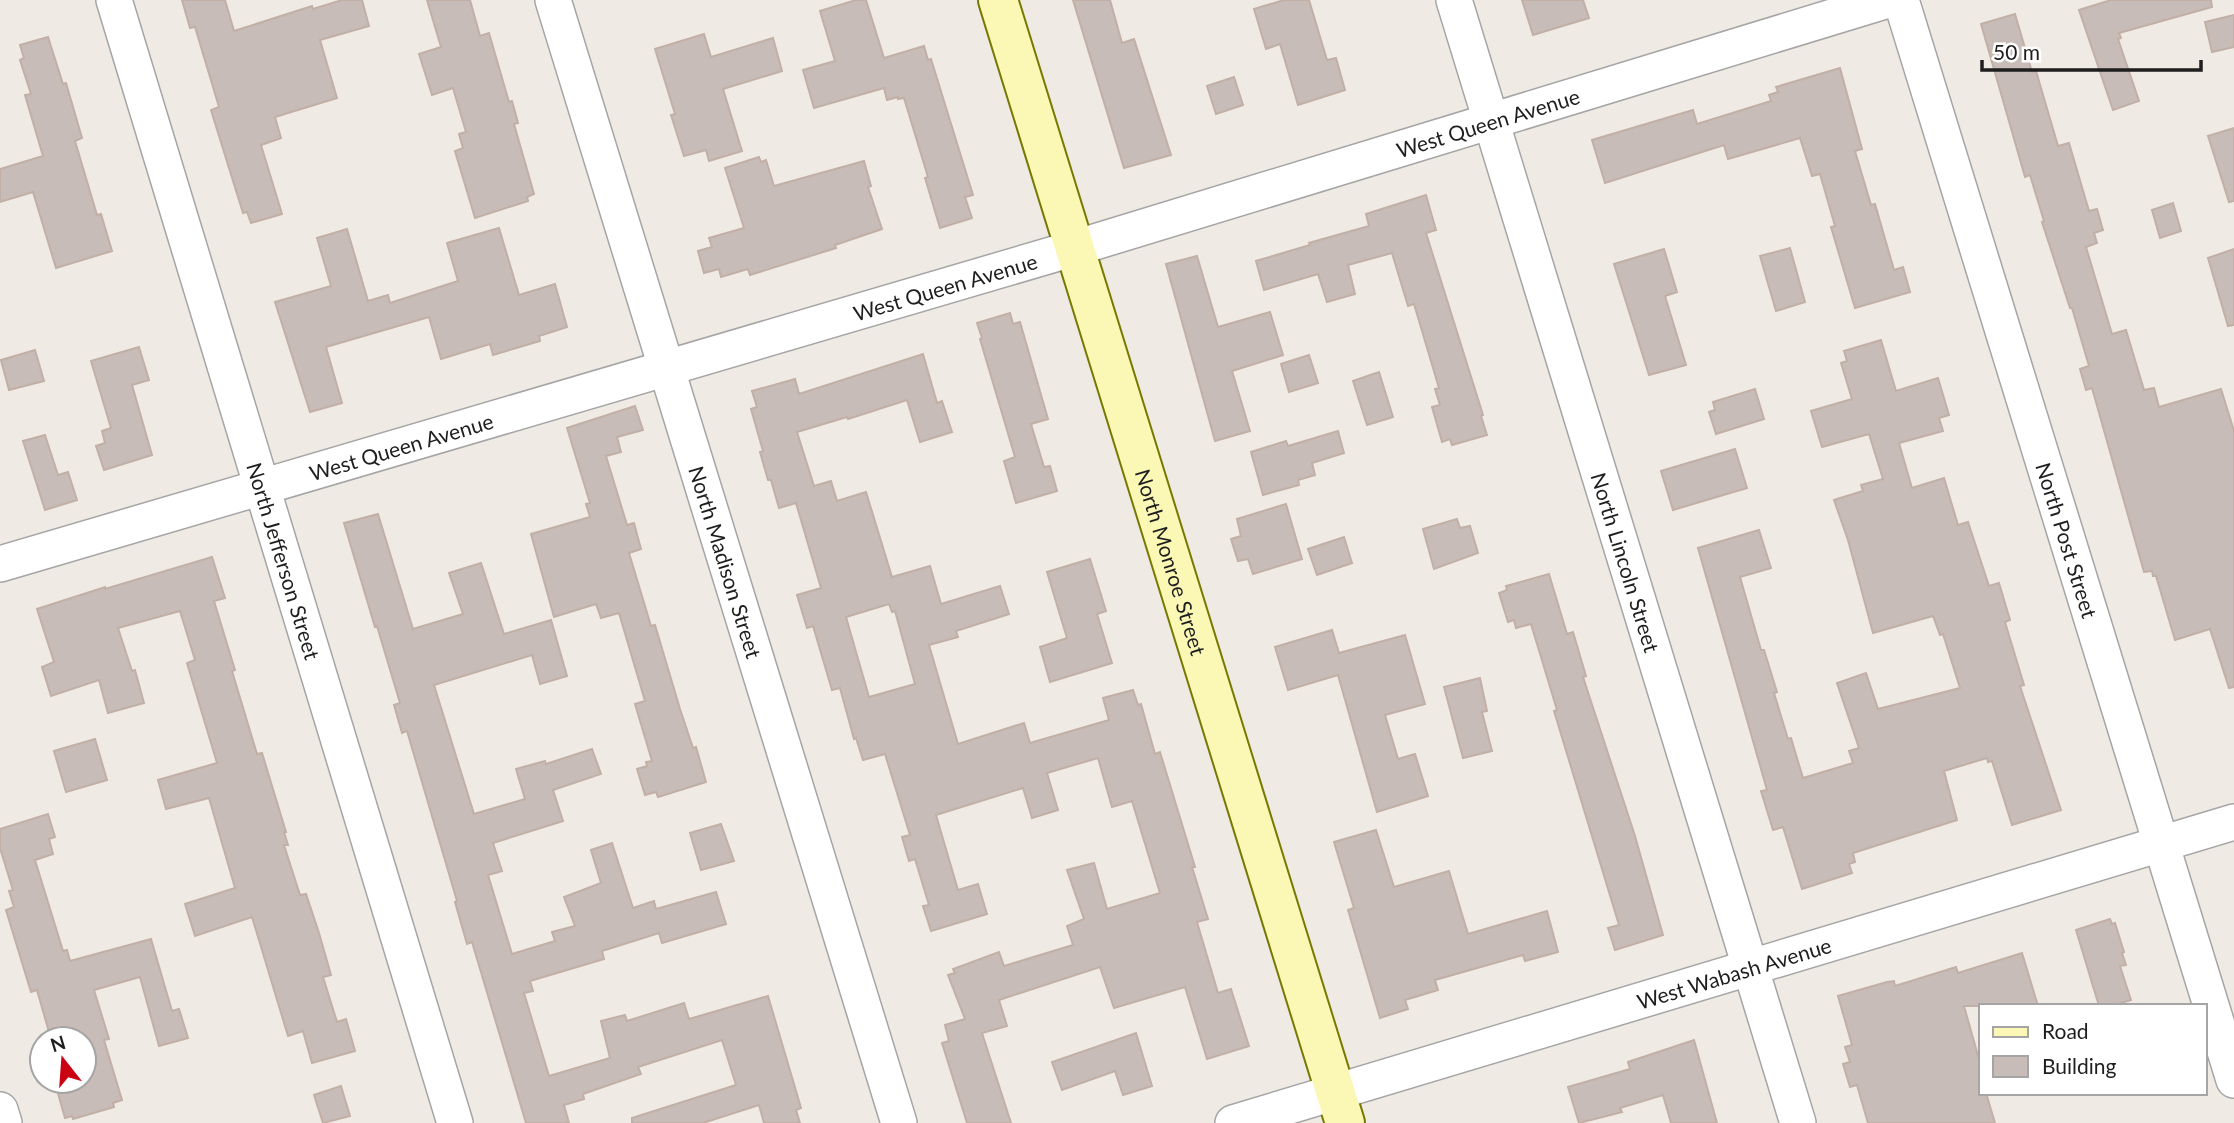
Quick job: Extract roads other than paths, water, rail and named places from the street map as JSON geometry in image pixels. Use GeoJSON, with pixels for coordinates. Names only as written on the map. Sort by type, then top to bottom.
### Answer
{"type":"FeatureCollection","features":[{"type":"Feature","properties":{"kind":"main road","name":"North Monroe Street"},"geometry":{"type":"LineString","coordinates":[[998,0],[1340,1108]]}},
{"type":"Feature","properties":{"kind":"street","name":"North Jefferson Street"},"geometry":{"type":"LineString","coordinates":[[114,0],[455,1123]]}},
{"type":"Feature","properties":{"kind":"street","name":"North Madison Street"},"geometry":{"type":"LineString","coordinates":[[553,0],[900,1123]]}},
{"type":"Feature","properties":{"kind":"street","name":"North Lincoln Street"},"geometry":{"type":"LineString","coordinates":[[1454,0],[1798,1123]]}},
{"type":"Feature","properties":{"kind":"street","name":"West Queen Avenue"},"geometry":{"type":"LineString","coordinates":[[0,564],[1075,248],[1888,0]]}},
{"type":"Feature","properties":{"kind":"street","name":"North Post Street"},"geometry":{"type":"LineString","coordinates":[[1901,0],[2234,1080]]}},
{"type":"Feature","properties":{"kind":"street","name":"West Wabash Avenue"},"geometry":{"type":"LineString","coordinates":[[1233,1123],[1340,1108],[1751,968],[2234,822]]}},
{"type":"Feature","properties":{"kind":"street"},"geometry":{"type":"LineString","coordinates":[[0,1110],[4,1123]]}}]}
